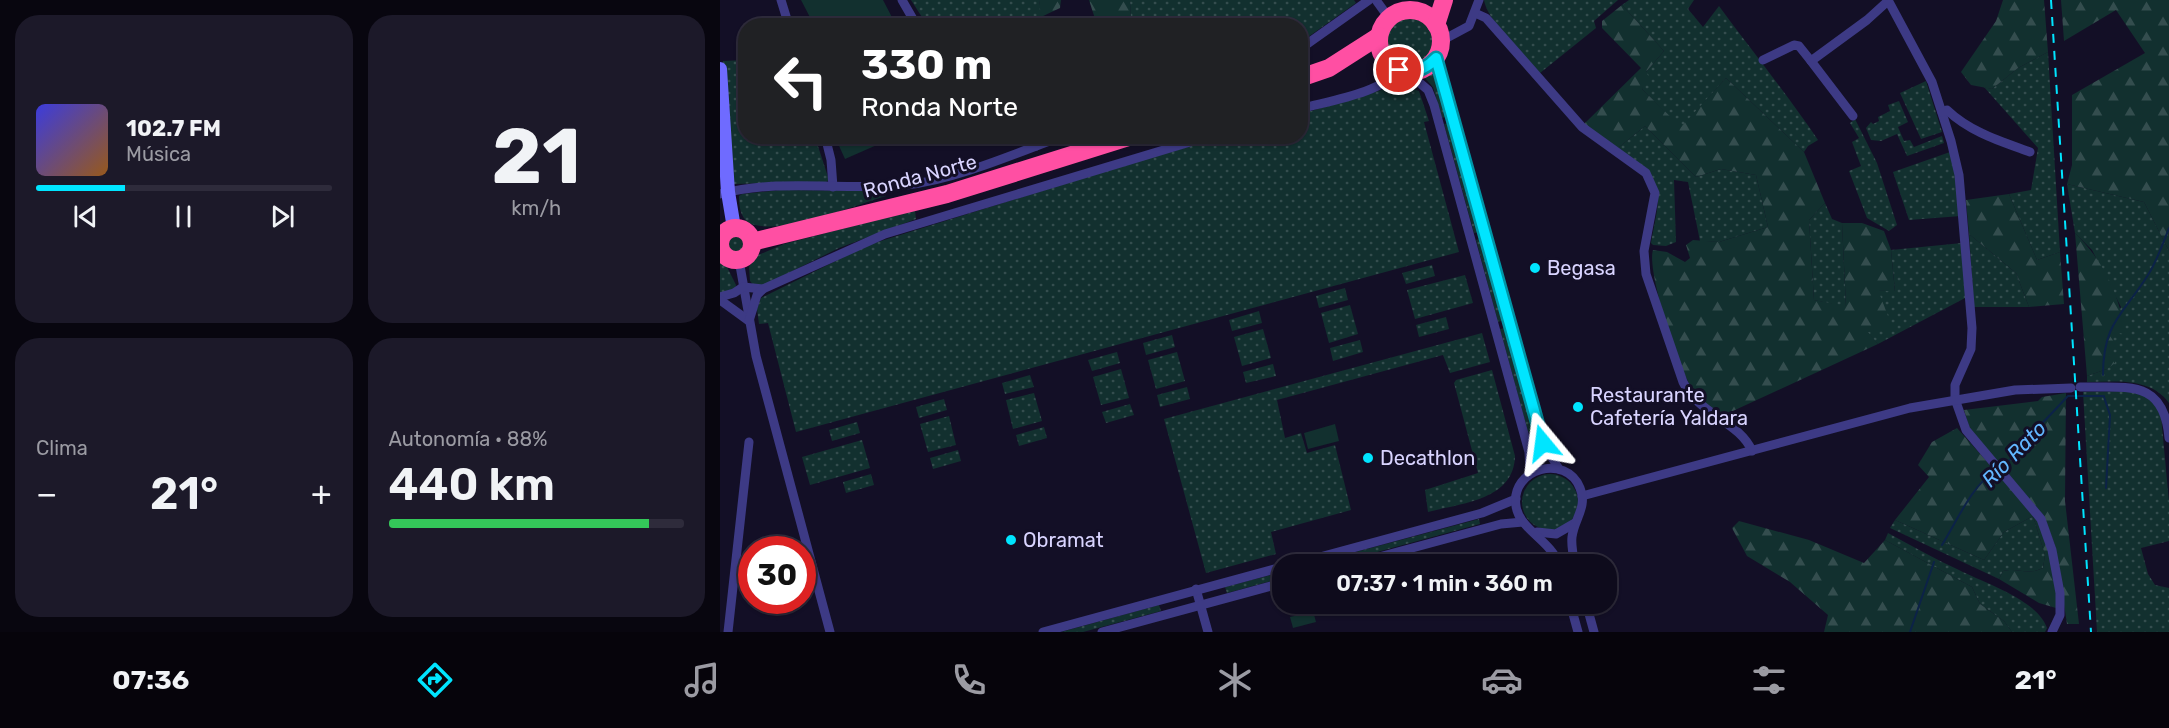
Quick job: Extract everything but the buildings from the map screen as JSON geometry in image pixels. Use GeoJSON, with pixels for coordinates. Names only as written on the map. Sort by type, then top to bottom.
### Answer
{"type":"FeatureCollection","features":[{"type":"Feature","properties":{"kind":"highway"},"geometry":{"type":"LineString","coordinates":[[1308,75],[1329,68],[1365,61],[1398,68],[1423,69],[1438,41],[1444,0]]}},
{"type":"Feature","properties":{"kind":"highway"},"geometry":{"type":"LineString","coordinates":[[1329,68],[1379,36],[1389,18],[1418,5],[1438,41]]}},
{"type":"Feature","properties":{"kind":"highway"},"geometry":{"type":"LineString","coordinates":[[1379,36],[1380,50],[1398,68]]}},
{"type":"Feature","properties":{"kind":"highway","name":"Ronda Norte"},"geometry":{"type":"LineString","coordinates":[[752,242],[947,194],[1106,144]]}},
{"type":"Feature","properties":{"kind":"highway"},"geometry":{"type":"LineString","coordinates":[[734,228],[748,233],[752,242],[751,252],[739,260],[729,259],[720,247],[722,237],[734,228]]}},
{"type":"Feature","properties":{"kind":"main road"},"geometry":{"type":"LineString","coordinates":[[720,69],[724,193],[734,228]]}},
{"type":"Feature","properties":{"kind":"street"},"geometry":{"type":"LineString","coordinates":[[781,0],[787,18]]}},
{"type":"Feature","properties":{"kind":"street"},"geometry":{"type":"LineString","coordinates":[[902,0],[912,18]]}},
{"type":"Feature","properties":{"kind":"street"},"geometry":{"type":"LineString","coordinates":[[1308,43],[1369,0]]}},
{"type":"Feature","properties":{"kind":"street"},"geometry":{"type":"LineString","coordinates":[[1376,0],[1389,18]]}},
{"type":"Feature","properties":{"kind":"street"},"geometry":{"type":"LineString","coordinates":[[1479,0],[1469,26],[1438,41],[1543,443],[1558,469]]}},
{"type":"Feature","properties":{"kind":"street"},"geometry":{"type":"LineString","coordinates":[[1811,61],[1867,20],[1888,1],[1930,79],[1942,112],[1959,175],[1972,327],[1971,349],[1954,385],[1955,399],[1966,430],[2041,519],[2052,550],[2060,593],[2060,615],[2052,632]]}},
{"type":"Feature","properties":{"kind":"street"},"geometry":{"type":"LineString","coordinates":[[1474,13],[1486,18],[1582,127],[1646,173],[1655,193],[1644,251],[1646,274],[1683,382],[1689,395],[1701,407],[1747,440],[1752,451]]}},
{"type":"Feature","properties":{"kind":"street"},"geometry":{"type":"LineString","coordinates":[[1763,60],[1794,45],[1799,46],[1853,116]]}},
{"type":"Feature","properties":{"kind":"street"},"geometry":{"type":"LineString","coordinates":[[1308,107],[1377,86],[1393,78],[1398,68],[1428,90],[1525,437],[1530,473]]}},
{"type":"Feature","properties":{"kind":"street"},"geometry":{"type":"LineString","coordinates":[[1942,112],[1947,110],[1960,122],[1981,133],[2030,152]]}},
{"type":"Feature","properties":{"kind":"street"},"geometry":{"type":"LineString","coordinates":[[827,144],[833,187]]}},
{"type":"Feature","properties":{"kind":"street"},"geometry":{"type":"LineString","coordinates":[[724,193],[766,186],[887,186],[935,179],[1041,144]]}},
{"type":"Feature","properties":{"kind":"street"},"geometry":{"type":"LineString","coordinates":[[749,321],[757,295],[763,289],[885,234],[1183,144]]}},
{"type":"Feature","properties":{"kind":"street"},"geometry":{"type":"LineString","coordinates":[[739,260],[749,321],[830,632]]}},
{"type":"Feature","properties":{"kind":"street"},"geometry":{"type":"LineString","coordinates":[[749,321],[720,299],[743,287],[763,289]]}},
{"type":"Feature","properties":{"kind":"street"},"geometry":{"type":"LineString","coordinates":[[1582,496],[1955,399],[2015,390],[2133,387],[2147,392],[2162,406],[2169,438]]}},
{"type":"Feature","properties":{"kind":"street"},"geometry":{"type":"LineString","coordinates":[[728,632],[749,442]]}},
{"type":"Feature","properties":{"kind":"street"},"geometry":{"type":"LineString","coordinates":[[1554,554],[1550,546],[1523,522],[1516,507],[1516,499],[1523,480],[1530,473],[1549,467],[1558,469],[1576,480],[1582,496],[1582,510],[1575,523],[1571,543],[1573,554]]}},
{"type":"Feature","properties":{"kind":"street"},"geometry":{"type":"LineString","coordinates":[[1331,554],[1482,513],[1516,499]]}},
{"type":"Feature","properties":{"kind":"street"},"geometry":{"type":"LineString","coordinates":[[1390,554],[1501,524],[1523,522]]}},
{"type":"Feature","properties":{"kind":"street"},"geometry":{"type":"LineString","coordinates":[[1533,531],[1544,535],[1556,534],[1575,523]]}},
{"type":"Feature","properties":{"kind":"street"},"geometry":{"type":"LineString","coordinates":[[1043,632],[1272,570]]}},
{"type":"Feature","properties":{"kind":"street"},"geometry":{"type":"LineString","coordinates":[[1102,632],[1272,586]]}},
{"type":"Feature","properties":{"kind":"street"},"geometry":{"type":"LineString","coordinates":[[1196,589],[1208,632]]}},
{"type":"Feature","properties":{"kind":"street"},"geometry":{"type":"LineString","coordinates":[[1573,614],[1578,632]]}},
{"type":"Feature","properties":{"kind":"street"},"geometry":{"type":"LineString","coordinates":[[1590,614],[1594,632]]}},
{"type":"Feature","properties":{"kind":"green space"},"geometry":{"type":"Polygon","coordinates":[[[801,0],[883,0],[892,18],[810,18],[801,0]]]}},
{"type":"Feature","properties":{"kind":"green space"},"geometry":{"type":"Polygon","coordinates":[[[911,0],[1039,0],[1042,18],[923,18],[911,0]]]}},
{"type":"Feature","properties":{"kind":"green space"},"geometry":{"type":"Polygon","coordinates":[[[1039,0],[1061,0],[1060,8],[1041,17],[1039,0]]]}},
{"type":"Feature","properties":{"kind":"green space"},"geometry":{"type":"Polygon","coordinates":[[[1089,0],[1130,0],[1131,18],[1095,18],[1089,0]]]}},
{"type":"Feature","properties":{"kind":"green space"},"geometry":{"type":"Polygon","coordinates":[[[1130,0],[1354,0],[1356,3],[1308,37],[1308,18],[1131,18],[1130,0]]]}},
{"type":"Feature","properties":{"kind":"green space"},"geometry":{"type":"Polygon","coordinates":[[[1484,0],[1618,0],[1594,21],[1596,28],[1540,73],[1499,28],[1484,0]]]}},
{"type":"Feature","properties":{"kind":"green space"},"geometry":{"type":"Polygon","coordinates":[[[1629,0],[1694,0],[1688,9],[1703,27],[1719,6],[1818,140],[1808,146],[1804,152],[1726,78],[1681,128],[1642,89],[1646,72],[1664,51],[1622,5],[1629,0]]]}},
{"type":"Feature","properties":{"kind":"green space"},"geometry":{"type":"Polygon","coordinates":[[[2003,0],[2044,0],[2048,52],[2018,68],[1992,89],[1971,85],[1961,72],[1996,21],[2003,0]]]}},
{"type":"Feature","properties":{"kind":"green space"},"geometry":{"type":"Polygon","coordinates":[[[2061,0],[2169,0],[2169,251],[2144,202],[2067,184],[2072,165],[2072,95],[2145,53],[2116,10],[2064,41],[2061,0]]]}},
{"type":"Feature","properties":{"kind":"green space"},"geometry":{"type":"Polygon","coordinates":[[[1622,5],[1664,51],[1646,72],[1649,77],[1642,89],[1681,127],[1726,78],[1804,152],[1825,203],[1809,220],[1814,300],[1846,306],[1842,223],[1862,223],[1884,231],[1891,250],[1895,292],[1878,290],[1893,329],[1868,332],[1878,344],[1722,416],[1696,395],[1682,367],[1666,323],[1655,279],[1653,250],[1667,252],[1685,262],[1690,258],[1686,245],[1693,240],[1719,242],[1768,227],[1756,175],[1721,169],[1696,177],[1645,126],[1618,148],[1584,124],[1641,68],[1602,28],[1602,21],[1622,5]]]}},
{"type":"Feature","properties":{"kind":"green space"},"geometry":{"type":"Polygon","coordinates":[[[1410,17],[1428,24],[1435,42],[1428,60],[1410,67],[1392,60],[1385,42],[1392,24],[1410,17]]]}},
{"type":"Feature","properties":{"kind":"green space"},"geometry":{"type":"Polygon","coordinates":[[[2048,52],[2060,252],[2037,260],[2009,194],[2031,190],[2038,148],[1984,87],[1992,89],[2018,68],[2048,52]]]}},
{"type":"Feature","properties":{"kind":"green space"},"geometry":{"type":"Polygon","coordinates":[[[738,60],[738,144],[817,144],[829,180],[826,182],[733,184],[723,61],[738,60]]]}},
{"type":"Feature","properties":{"kind":"green space"},"geometry":{"type":"Polygon","coordinates":[[[1432,72],[1448,116],[1442,118],[1433,87],[1424,77],[1432,72]]]}},
{"type":"Feature","properties":{"kind":"green space"},"geometry":{"type":"Polygon","coordinates":[[[1926,81],[1942,132],[1921,139],[1900,93],[1926,81]]]}},
{"type":"Feature","properties":{"kind":"green space"},"geometry":{"type":"Polygon","coordinates":[[[1395,86],[1396,88],[1404,86],[1419,91],[1429,121],[1424,122],[1459,252],[796,432],[768,323],[759,324],[757,309],[761,298],[868,245],[1198,144],[1308,144],[1308,112],[1395,86]]]}},
{"type":"Feature","properties":{"kind":"green space"},"geometry":{"type":"Polygon","coordinates":[[[1899,101],[1908,122],[1898,127],[1904,141],[1910,140],[1914,147],[1942,136],[1944,143],[1907,156],[1897,134],[1881,141],[1871,140],[1866,128],[1871,122],[1873,124],[1879,121],[1878,117],[1890,111],[1888,105],[1899,101]]]}},
{"type":"Feature","properties":{"kind":"green space"},"geometry":{"type":"Polygon","coordinates":[[[1855,119],[1877,163],[1897,225],[1889,231],[1867,218],[1849,171],[1861,166],[1852,142],[1859,138],[1850,123],[1855,119]]]}},
{"type":"Feature","properties":{"kind":"green space"},"geometry":{"type":"Polygon","coordinates":[[[1450,123],[1480,232],[1474,233],[1444,124],[1450,123]]]}},
{"type":"Feature","properties":{"kind":"green space"},"geometry":{"type":"Polygon","coordinates":[[[1645,126],[1696,177],[1721,169],[1756,175],[1768,227],[1719,242],[1700,241],[1688,182],[1674,180],[1676,242],[1666,246],[1653,245],[1651,243],[1657,209],[1657,188],[1645,170],[1618,148],[1645,126]]]}},
{"type":"Feature","properties":{"kind":"green space"},"geometry":{"type":"Polygon","coordinates":[[[838,144],[879,144],[845,159],[838,144]]]}},
{"type":"Feature","properties":{"kind":"green space"},"geometry":{"type":"Polygon","coordinates":[[[1950,152],[1958,181],[1961,216],[1909,220],[1893,172],[1950,152]]]}},
{"type":"Feature","properties":{"kind":"green space"},"geometry":{"type":"Polygon","coordinates":[[[2067,184],[2144,202],[2169,251],[2169,403],[2152,389],[2142,385],[2121,382],[2087,382],[2087,376],[2107,369],[2109,336],[2121,307],[2092,250],[2075,233],[2067,184]]]}},
{"type":"Feature","properties":{"kind":"green space"},"geometry":{"type":"Polygon","coordinates":[[[781,190],[883,191],[886,196],[820,217],[784,225],[755,225],[744,218],[740,210],[739,196],[781,190]]]}},
{"type":"Feature","properties":{"kind":"green space"},"geometry":{"type":"Polygon","coordinates":[[[2009,194],[2037,260],[2060,252],[2064,304],[2029,307],[2016,273],[1969,234],[1966,200],[2009,194]]]}},
{"type":"Feature","properties":{"kind":"green space"},"geometry":{"type":"Polygon","coordinates":[[[1825,203],[1832,219],[1842,223],[1846,307],[1814,300],[1809,220],[1825,203]]]}},
{"type":"Feature","properties":{"kind":"green space"},"geometry":{"type":"Polygon","coordinates":[[[915,210],[916,219],[839,248],[766,284],[755,287],[750,281],[749,267],[756,256],[784,244],[915,210]]]}},
{"type":"Feature","properties":{"kind":"green space"},"geometry":{"type":"Polygon","coordinates":[[[2075,233],[2085,243],[2108,277],[2125,329],[2123,334],[2113,331],[2110,336],[2116,345],[2108,355],[2115,356],[2115,363],[2107,369],[2087,376],[2075,233]]]}},
{"type":"Feature","properties":{"kind":"green space"},"geometry":{"type":"Polygon","coordinates":[[[736,234],[743,237],[746,244],[743,251],[736,254],[729,251],[726,244],[729,237],[736,234]]]}},
{"type":"Feature","properties":{"kind":"green space"},"geometry":{"type":"Polygon","coordinates":[[[1969,234],[2016,273],[2029,307],[1974,307],[1969,234]]]}},
{"type":"Feature","properties":{"kind":"green space"},"geometry":{"type":"Polygon","coordinates":[[[1482,238],[1504,320],[1498,322],[1476,240],[1482,238]]]}},
{"type":"Feature","properties":{"kind":"green space"},"geometry":{"type":"Polygon","coordinates":[[[1962,243],[1967,297],[1878,344],[1867,332],[1878,290],[1895,291],[1891,250],[1962,243]]]}},
{"type":"Feature","properties":{"kind":"green space"},"geometry":{"type":"Polygon","coordinates":[[[720,263],[726,265],[736,285],[735,289],[720,295],[720,263]]]}},
{"type":"Feature","properties":{"kind":"green space"},"geometry":{"type":"Polygon","coordinates":[[[1432,265],[1435,276],[1406,284],[1402,273],[1432,265]]]}},
{"type":"Feature","properties":{"kind":"green space"},"geometry":{"type":"Polygon","coordinates":[[[1465,275],[1473,303],[1415,319],[1407,290],[1465,275]]]}},
{"type":"Feature","properties":{"kind":"green space"},"geometry":{"type":"Polygon","coordinates":[[[1345,288],[1348,300],[1319,308],[1316,296],[1345,288]]]}},
{"type":"Feature","properties":{"kind":"green space"},"geometry":{"type":"Polygon","coordinates":[[[1350,305],[1358,334],[1329,343],[1321,313],[1350,305]]]}},
{"type":"Feature","properties":{"kind":"green space"},"geometry":{"type":"Polygon","coordinates":[[[1259,311],[1262,323],[1232,331],[1229,320],[1259,311]]]}},
{"type":"Feature","properties":{"kind":"green space"},"geometry":{"type":"Polygon","coordinates":[[[1446,317],[1449,329],[1419,337],[1416,325],[1446,317]]]}},
{"type":"Feature","properties":{"kind":"green space"},"geometry":{"type":"Polygon","coordinates":[[[1506,328],[1534,431],[1528,432],[1500,329],[1506,328]]]}},
{"type":"Feature","properties":{"kind":"green space"},"geometry":{"type":"Polygon","coordinates":[[[1263,329],[1271,358],[1242,366],[1234,337],[1263,329]]]}},
{"type":"Feature","properties":{"kind":"green space"},"geometry":{"type":"Polygon","coordinates":[[[1482,333],[1490,362],[1450,373],[1443,355],[1277,400],[1285,438],[1301,433],[1307,453],[1335,445],[1351,510],[1271,532],[1276,554],[1206,573],[1164,419],[1482,333]]]}},
{"type":"Feature","properties":{"kind":"green space"},"geometry":{"type":"Polygon","coordinates":[[[1172,335],[1175,347],[1146,355],[1143,343],[1172,335]]]}},
{"type":"Feature","properties":{"kind":"green space"},"geometry":{"type":"Polygon","coordinates":[[[1360,340],[1363,352],[1333,361],[1330,348],[1360,340]]]}},
{"type":"Feature","properties":{"kind":"green space"},"geometry":{"type":"Polygon","coordinates":[[[1117,352],[1120,363],[1092,371],[1088,360],[1117,352]]]}},
{"type":"Feature","properties":{"kind":"green space"},"geometry":{"type":"Polygon","coordinates":[[[1177,352],[1185,381],[1156,389],[1148,360],[1177,352]]]}},
{"type":"Feature","properties":{"kind":"green space"},"geometry":{"type":"Polygon","coordinates":[[[1273,364],[1276,376],[1246,383],[1243,372],[1273,364]]]}},
{"type":"Feature","properties":{"kind":"green space"},"geometry":{"type":"Polygon","coordinates":[[[1121,369],[1129,398],[1101,405],[1093,377],[1121,369]]]}},
{"type":"Feature","properties":{"kind":"green space"},"geometry":{"type":"Polygon","coordinates":[[[1492,370],[1515,456],[1512,471],[1506,482],[1496,491],[1484,497],[1428,512],[1425,490],[1478,473],[1454,383],[1456,380],[1492,370]]]}},
{"type":"Feature","properties":{"kind":"green space"},"geometry":{"type":"Polygon","coordinates":[[[1030,375],[1034,387],[1005,394],[1002,383],[1030,375]]]}},
{"type":"Feature","properties":{"kind":"green space"},"geometry":{"type":"Polygon","coordinates":[[[1187,387],[1190,399],[1160,407],[1157,395],[1187,387]]]}},
{"type":"Feature","properties":{"kind":"green space"},"geometry":{"type":"Polygon","coordinates":[[[2127,391],[2148,398],[2156,405],[2161,416],[2169,502],[2169,541],[2141,548],[2148,574],[2155,585],[2169,588],[2169,632],[2097,632],[2083,392],[2127,391]]]}},
{"type":"Feature","properties":{"kind":"green space"},"geometry":{"type":"Polygon","coordinates":[[[1034,393],[1042,421],[1013,429],[1006,400],[1034,393]]]}},
{"type":"Feature","properties":{"kind":"green space"},"geometry":{"type":"Polygon","coordinates":[[[2066,393],[2065,501],[2079,624],[2067,624],[2055,545],[2043,515],[1970,429],[1964,410],[2038,401],[2042,397],[2066,393]]]}},
{"type":"Feature","properties":{"kind":"green space"},"geometry":{"type":"Polygon","coordinates":[[[944,399],[947,410],[919,418],[916,407],[944,399]]]}},
{"type":"Feature","properties":{"kind":"green space"},"geometry":{"type":"Polygon","coordinates":[[[1130,404],[1134,415],[1106,423],[1102,412],[1130,404]]]}},
{"type":"Feature","properties":{"kind":"green space"},"geometry":{"type":"Polygon","coordinates":[[[949,416],[956,445],[928,452],[920,424],[949,416]]]}},
{"type":"Feature","properties":{"kind":"green space"},"geometry":{"type":"Polygon","coordinates":[[[857,422],[860,433],[832,441],[829,430],[857,422]]]}},
{"type":"Feature","properties":{"kind":"green space"},"geometry":{"type":"Polygon","coordinates":[[[1335,424],[1339,441],[1308,449],[1304,433],[1335,424]]]}},
{"type":"Feature","properties":{"kind":"green space"},"geometry":{"type":"Polygon","coordinates":[[[1044,427],[1047,438],[1019,446],[1016,435],[1044,427]]]}},
{"type":"Feature","properties":{"kind":"green space"},"geometry":{"type":"Polygon","coordinates":[[[1957,428],[2040,521],[2050,549],[2057,589],[2056,608],[2039,603],[1999,579],[2003,571],[2032,571],[2043,568],[2045,555],[2033,516],[2004,532],[1984,560],[1895,520],[1929,477],[1918,465],[1932,442],[1957,428]]]}},
{"type":"Feature","properties":{"kind":"green space"},"geometry":{"type":"Polygon","coordinates":[[[862,440],[870,468],[810,485],[802,457],[862,440]]]}},
{"type":"Feature","properties":{"kind":"green space"},"geometry":{"type":"Polygon","coordinates":[[[958,450],[961,461],[933,469],[930,458],[958,450]]]}},
{"type":"Feature","properties":{"kind":"green space"},"geometry":{"type":"Polygon","coordinates":[[[871,474],[874,485],[846,493],[843,482],[871,474]]]}},
{"type":"Feature","properties":{"kind":"green space"},"geometry":{"type":"Polygon","coordinates":[[[1550,474],[1561,476],[1570,482],[1576,491],[1578,502],[1576,513],[1570,522],[1561,528],[1550,530],[1539,528],[1530,522],[1524,513],[1522,502],[1524,491],[1530,482],[1539,476],[1550,474]]]}},
{"type":"Feature","properties":{"kind":"green space"},"geometry":{"type":"Polygon","coordinates":[[[2033,516],[2045,555],[2043,568],[2032,571],[2003,571],[1999,579],[1890,528],[1895,520],[1984,560],[2004,532],[2033,516]]]}},
{"type":"Feature","properties":{"kind":"green space"},"geometry":{"type":"Polygon","coordinates":[[[1479,519],[1480,524],[1370,554],[1348,554],[1479,519]]]}},
{"type":"Feature","properties":{"kind":"green space"},"geometry":{"type":"Polygon","coordinates":[[[1739,521],[1809,540],[1864,563],[1885,540],[1972,587],[1980,604],[2004,621],[2012,632],[1824,632],[1828,615],[1790,582],[1747,556],[1732,528],[1739,521]]]}},
{"type":"Feature","properties":{"kind":"green space"},"geometry":{"type":"Polygon","coordinates":[[[1888,533],[2022,601],[2042,618],[2047,628],[2045,632],[2012,632],[2004,621],[1980,604],[1972,587],[1885,540],[1888,533]]]}},
{"type":"Feature","properties":{"kind":"green space"},"geometry":{"type":"Polygon","coordinates":[[[1272,575],[1272,581],[1227,593],[1225,587],[1272,575]]]}},
{"type":"Feature","properties":{"kind":"green space"},"geometry":{"type":"Polygon","coordinates":[[[1159,605],[1161,611],[1083,632],[1061,632],[1159,605]]]}},
{"type":"Feature","properties":{"kind":"green space"},"geometry":{"type":"Polygon","coordinates":[[[1314,614],[1316,622],[1293,628],[1290,617],[1314,614]]]}},
{"type":"Feature","properties":{"kind":"waterway","name":"Río Rato"},"geometry":{"type":"LineString","coordinates":[[2103,375],[2106,343],[2110,331],[2151,270],[2169,228]]}},
{"type":"Feature","properties":{"kind":"waterway","name":"Río Rato"},"geometry":{"type":"LineString","coordinates":[[2001,467],[2023,449],[2034,432],[2068,396],[2104,396]]}},
{"type":"Feature","properties":{"kind":"waterway"},"geometry":{"type":"LineString","coordinates":[[2104,397],[2110,415],[2106,488]]}},
{"type":"Feature","properties":{"kind":"waterway","name":"Río Rato"},"geometry":{"type":"LineString","coordinates":[[1942,545],[1972,494],[1996,470]]}},
{"type":"Feature","properties":{"kind":"waterway","name":"Río Rato"},"geometry":{"type":"LineString","coordinates":[[1910,632],[1934,562]]}},
{"type":"Feature","properties":{"kind":"railway"},"geometry":{"type":"LineString","coordinates":[[2051,0],[2091,632]]}},
{"type":"Feature","properties":{"kind":"place","name":"Begasa"},"geometry":{"type":"Point","coordinates":[1535,268]}},
{"type":"Feature","properties":{"kind":"place","name":"Restaurante Cafetería Yaldara"},"geometry":{"type":"Point","coordinates":[1578,407]}},
{"type":"Feature","properties":{"kind":"place","name":"Decathlon"},"geometry":{"type":"Point","coordinates":[1368,458]}},
{"type":"Feature","properties":{"kind":"place","name":"Obramat"},"geometry":{"type":"Point","coordinates":[1011,540]}},
{"type":"Feature","properties":{"kind":"route"},"geometry":{"type":"LineString","coordinates":[[1399,70],[1415,72],[1423,69],[1436,58],[1543,443]]}}]}
